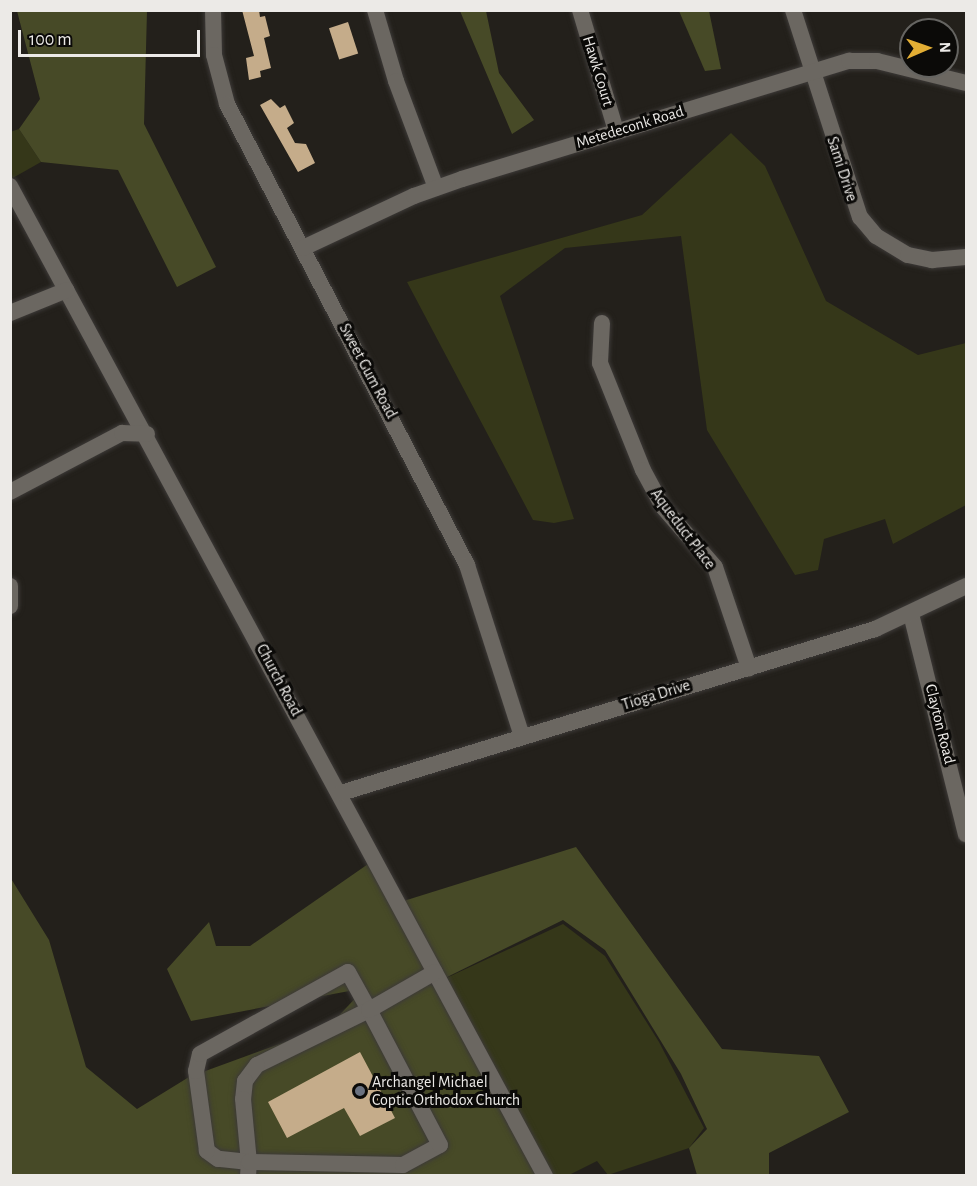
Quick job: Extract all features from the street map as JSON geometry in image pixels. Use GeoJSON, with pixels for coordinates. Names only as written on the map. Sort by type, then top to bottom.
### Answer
{"type":"FeatureCollection","features":[{"type":"Feature","properties":{"kind":"street","name":"Sweet Gum Road"},"geometry":{"type":"LineString","coordinates":[[213,10],[214,55],[227,104],[467,565],[522,736]]}},
{"type":"Feature","properties":{"kind":"street"},"geometry":{"type":"LineString","coordinates":[[375,10],[396,81],[436,188]]}},
{"type":"Feature","properties":{"kind":"street","name":"Hawk Court"},"geometry":{"type":"LineString","coordinates":[[580,10],[616,131]]}},
{"type":"Feature","properties":{"kind":"street","name":"Sami Drive"},"geometry":{"type":"LineString","coordinates":[[793,10],[853,204],[865,224],[890,246],[908,255],[932,260],[966,257]]}},
{"type":"Feature","properties":{"kind":"street","name":"Metedeconk Road"},"geometry":{"type":"LineString","coordinates":[[303,248],[436,188],[812,72],[861,60],[966,84]]}},
{"type":"Feature","properties":{"kind":"street","name":"Church Road"},"geometry":{"type":"LineString","coordinates":[[10,186],[147,434],[545,1176]]}},
{"type":"Feature","properties":{"kind":"street"},"geometry":{"type":"LineString","coordinates":[[10,313],[67,290]]}},
{"type":"Feature","properties":{"kind":"street","name":"Aqueduct Place"},"geometry":{"type":"LineString","coordinates":[[602,322],[600,363],[643,470],[663,507],[715,567],[749,668]]}},
{"type":"Feature","properties":{"kind":"street"},"geometry":{"type":"LineString","coordinates":[[10,492],[122,433],[136,414]]}},
{"type":"Feature","properties":{"kind":"street"},"geometry":{"type":"LineString","coordinates":[[122,433],[147,434]]}},
{"type":"Feature","properties":{"kind":"street"},"geometry":{"type":"LineString","coordinates":[[10,586],[10,606]]}},
{"type":"Feature","properties":{"kind":"street","name":"Tioga Drive"},"geometry":{"type":"LineString","coordinates":[[341,793],[875,629],[911,614],[966,586]]}},
{"type":"Feature","properties":{"kind":"street","name":"Clayton Road"},"geometry":{"type":"LineString","coordinates":[[911,614],[966,834]]}},
{"type":"Feature","properties":{"kind":"street"},"geometry":{"type":"LineString","coordinates":[[348,972],[369,1010],[440,1145],[403,1165],[248,1169],[218,1159],[207,1151],[196,1071],[200,1054],[348,972]]}},
{"type":"Feature","properties":{"kind":"street"},"geometry":{"type":"LineString","coordinates":[[248,1169],[243,1099],[245,1081],[257,1065],[369,1010],[435,972]]}},
{"type":"Feature","properties":{"kind":"green space"},"geometry":{"type":"Polygon","coordinates":[[[17,11],[147,11],[144,124],[216,267],[177,287],[118,170],[41,162],[19,129],[40,99],[17,11]]]}},
{"type":"Feature","properties":{"kind":"green space"},"geometry":{"type":"Polygon","coordinates":[[[460,11],[486,11],[499,73],[534,120],[512,134],[460,11]]]}},
{"type":"Feature","properties":{"kind":"green space"},"geometry":{"type":"Polygon","coordinates":[[[679,11],[709,11],[721,69],[705,71],[679,11]]]}},
{"type":"Feature","properties":{"kind":"green space"},"geometry":{"type":"Polygon","coordinates":[[[19,129],[41,162],[11,179],[10,132],[19,129]]]}},
{"type":"Feature","properties":{"kind":"green space"},"geometry":{"type":"Polygon","coordinates":[[[731,133],[765,166],[826,301],[918,355],[966,343],[966,505],[893,544],[885,519],[824,539],[818,570],[795,575],[707,430],[681,236],[565,248],[500,296],[574,519],[554,523],[533,520],[407,282],[642,215],[731,133]]]}},
{"type":"Feature","properties":{"kind":"green space"},"geometry":{"type":"Polygon","coordinates":[[[576,847],[722,1049],[819,1056],[849,1112],[769,1153],[769,1175],[697,1175],[689,1148],[707,1129],[681,1074],[605,950],[563,920],[435,983],[541,1175],[11,1175],[10,877],[49,940],[86,1067],[137,1109],[189,1077],[329,1026],[365,988],[191,1021],[167,969],[209,922],[216,946],[250,946],[371,862],[394,904],[576,847]]]}},
{"type":"Feature","properties":{"kind":"green space"},"geometry":{"type":"Polygon","coordinates":[[[563,924],[605,956],[659,1042],[704,1128],[689,1148],[608,1175],[597,1161],[569,1175],[551,1175],[444,979],[563,924]]]}},
{"type":"Feature","properties":{"kind":"building"},"geometry":{"type":"Polygon","coordinates":[[[242,10],[259,10],[260,17],[265,16],[270,36],[264,38],[271,68],[260,71],[261,77],[249,80],[246,58],[254,56],[242,10]]]}},
{"type":"Feature","properties":{"kind":"building"},"geometry":{"type":"Polygon","coordinates":[[[348,22],[358,53],[339,60],[329,28],[348,22]]]}},
{"type":"Feature","properties":{"kind":"building"},"geometry":{"type":"Polygon","coordinates":[[[271,99],[280,108],[285,105],[294,123],[287,128],[295,143],[306,144],[315,163],[298,172],[260,105],[271,99]]]}},
{"type":"Feature","properties":{"kind":"building","name":"Archangel Michael Coptic Orthodox Church"},"geometry":{"type":"Polygon","coordinates":[[[360,1052],[395,1118],[360,1136],[344,1108],[287,1138],[268,1102],[360,1052]]]}},
{"type":"Feature","properties":{"kind":"place","name":"Archangel Michael Coptic Orthodox Church"},"geometry":{"type":"Point","coordinates":[360,1091]}}]}
